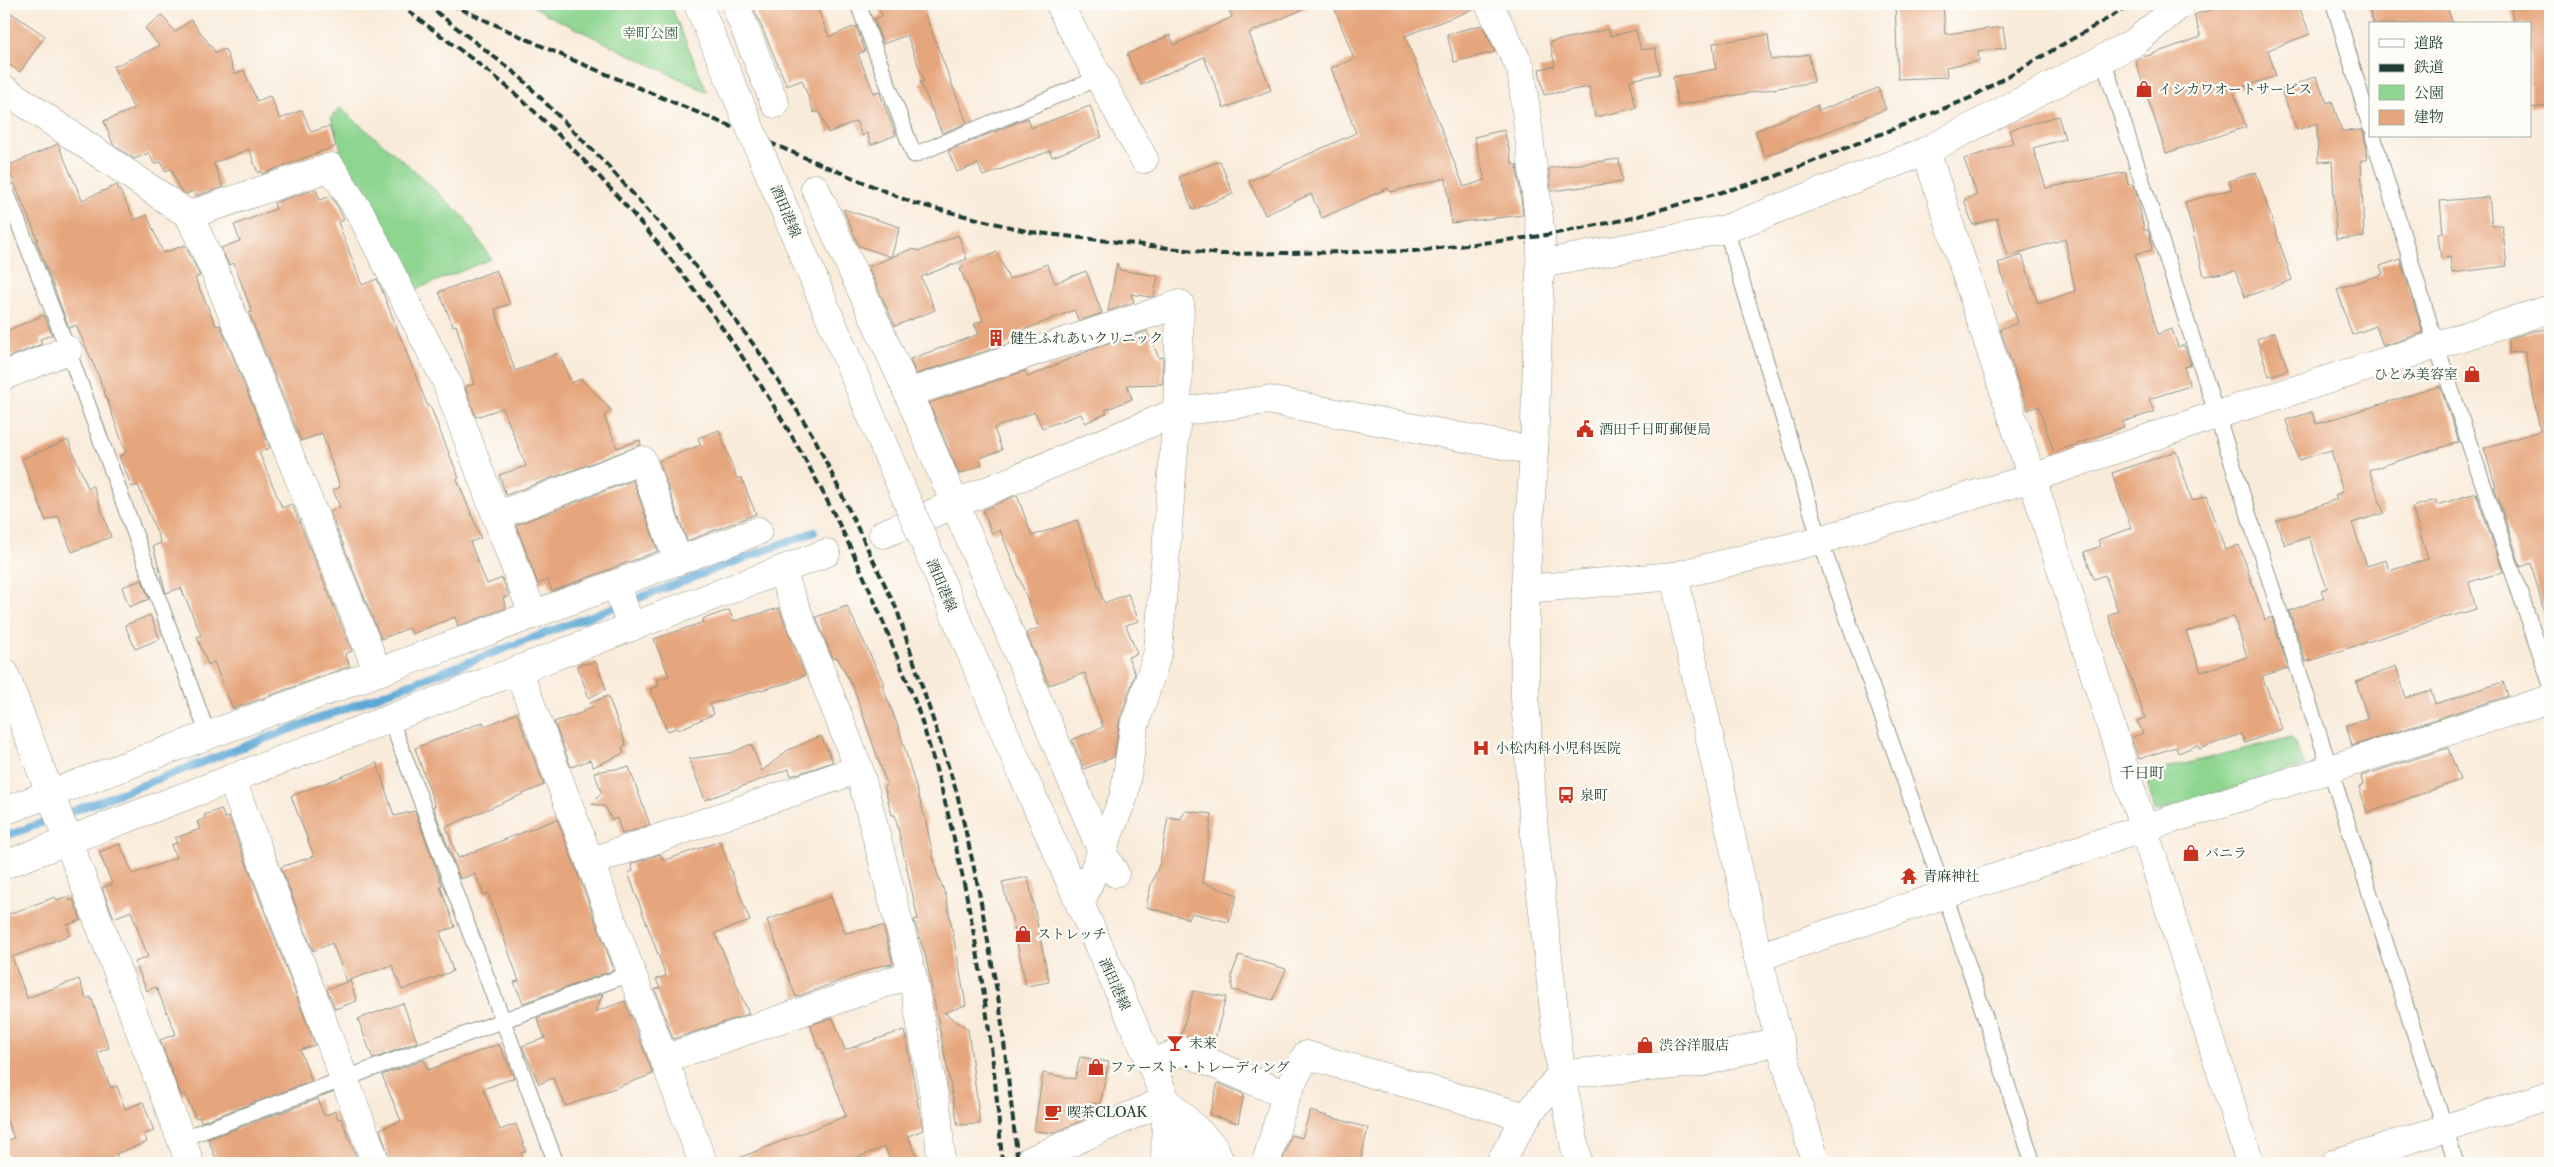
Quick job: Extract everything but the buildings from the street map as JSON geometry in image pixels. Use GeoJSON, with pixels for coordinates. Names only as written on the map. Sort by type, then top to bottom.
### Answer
{"type":"FeatureCollection","features":[{"type":"Feature","properties":{"kind":"street","name":"酒田港線"},"geometry":{"type":"LineString","coordinates":[[698,4],[1011,748],[1151,1064],[1192,1163]]}},
{"type":"Feature","properties":{"kind":"street"},"geometry":{"type":"LineString","coordinates":[[735,4],[775,104]]}},
{"type":"Feature","properties":{"kind":"street"},"geometry":{"type":"LineString","coordinates":[[1060,4],[1144,159]]}},
{"type":"Feature","properties":{"kind":"street"},"geometry":{"type":"LineString","coordinates":[[1489,4],[1522,69],[1541,236],[1534,451],[1525,589],[1525,698],[1534,830],[1561,1074],[1578,1163]]}},
{"type":"Feature","properties":{"kind":"street"},"geometry":{"type":"LineString","coordinates":[[1541,264],[1726,229],[1926,151],[2135,42],[2181,4]]}},
{"type":"Feature","properties":{"kind":"street"},"geometry":{"type":"LineString","coordinates":[[4,90],[189,215],[216,274],[378,672]]}},
{"type":"Feature","properties":{"kind":"street"},"geometry":{"type":"LineString","coordinates":[[1926,151],[2250,1163]]}},
{"type":"Feature","properties":{"kind":"street"},"geometry":{"type":"LineString","coordinates":[[189,215],[331,167],[362,216],[446,381],[533,615]]}},
{"type":"Feature","properties":{"kind":"street"},"geometry":{"type":"LineString","coordinates":[[815,188],[908,393],[1108,862]]}},
{"type":"Feature","properties":{"kind":"street"},"geometry":{"type":"LineString","coordinates":[[908,393],[1180,304],[1177,412],[1158,652],[1134,728],[1124,796],[1108,862],[1080,905]]}},
{"type":"Feature","properties":{"kind":"street"},"geometry":{"type":"LineString","coordinates":[[1525,589],[1674,576],[1820,540],[2032,478],[2216,415],[2550,309]]}},
{"type":"Feature","properties":{"kind":"street"},"geometry":{"type":"LineString","coordinates":[[4,376],[68,350]]}},
{"type":"Feature","properties":{"kind":"street"},"geometry":{"type":"LineString","coordinates":[[883,534],[1177,412],[1268,400],[1534,451]]}},
{"type":"Feature","properties":{"kind":"street"},"geometry":{"type":"LineString","coordinates":[[496,516],[642,460],[678,561]]}},
{"type":"Feature","properties":{"kind":"street"},"geometry":{"type":"LineString","coordinates":[[4,811],[758,531]]}},
{"type":"Feature","properties":{"kind":"street"},"geometry":{"type":"LineString","coordinates":[[4,865],[826,553]]}},
{"type":"Feature","properties":{"kind":"street"},"geometry":{"type":"LineString","coordinates":[[781,570],[859,769],[912,974],[938,1119],[941,1163]]}},
{"type":"Feature","properties":{"kind":"street"},"geometry":{"type":"LineString","coordinates":[[1674,576],[1758,957],[1779,1040],[1816,1163]]}},
{"type":"Feature","properties":{"kind":"street"},"geometry":{"type":"LineString","coordinates":[[616,584],[631,627]]}},
{"type":"Feature","properties":{"kind":"street"},"geometry":{"type":"LineString","coordinates":[[518,670],[704,1163]]}},
{"type":"Feature","properties":{"kind":"street"},"geometry":{"type":"LineString","coordinates":[[4,672],[185,1151]]}},
{"type":"Feature","properties":{"kind":"street"},"geometry":{"type":"LineString","coordinates":[[1758,957],[2144,828],[2550,699]]}},
{"type":"Feature","properties":{"kind":"street"},"geometry":{"type":"LineString","coordinates":[[590,862],[859,769]]}},
{"type":"Feature","properties":{"kind":"street"},"geometry":{"type":"LineString","coordinates":[[231,778],[376,1163]]}},
{"type":"Feature","properties":{"kind":"street"},"geometry":{"type":"LineString","coordinates":[[664,1059],[912,974]]}},
{"type":"Feature","properties":{"kind":"street"},"geometry":{"type":"LineString","coordinates":[[1500,1163],[1526,1117],[1561,1074],[1700,1063],[1779,1040]]}},
{"type":"Feature","properties":{"kind":"street"},"geometry":{"type":"LineString","coordinates":[[1151,1064],[1183,1051],[1286,1095]]}},
{"type":"Feature","properties":{"kind":"street"},"geometry":{"type":"LineString","coordinates":[[1266,1163],[1286,1095],[1306,1055],[1526,1117]]}},
{"type":"Feature","properties":{"kind":"street"},"geometry":{"type":"LineString","coordinates":[[2335,1163],[2550,1095]]}},
{"type":"Feature","properties":{"kind":"street"},"geometry":{"type":"LineString","coordinates":[[1039,1160],[1166,1100]]}},
{"type":"Feature","properties":{"kind":"street"},"geometry":{"type":"LineString","coordinates":[[1165,1163],[1166,1100]]}},
{"type":"Feature","properties":{"kind":"street"},"geometry":{"type":"LineString","coordinates":[[1166,1100],[1214,1147],[1221,1163]]}},
{"type":"Feature","properties":{"kind":"lane"},"geometry":{"type":"LineString","coordinates":[[858,4],[914,155],[1099,78]]}},
{"type":"Feature","properties":{"kind":"lane"},"geometry":{"type":"LineString","coordinates":[[2334,4],[2369,123]]}},
{"type":"Feature","properties":{"kind":"lane"},"geometry":{"type":"LineString","coordinates":[[2103,59],[2456,1163]]}},
{"type":"Feature","properties":{"kind":"lane"},"geometry":{"type":"LineString","coordinates":[[2374,138],[2436,345],[2550,682]]}},
{"type":"Feature","properties":{"kind":"lane"},"geometry":{"type":"LineString","coordinates":[[4,186],[68,350],[208,735]]}},
{"type":"Feature","properties":{"kind":"lane"},"geometry":{"type":"LineString","coordinates":[[1726,229],[1820,540],[1945,895],[2033,1163]]}},
{"type":"Feature","properties":{"kind":"lane"},"geometry":{"type":"LineString","coordinates":[[390,718],[556,1163]]}},
{"type":"Feature","properties":{"kind":"lane"},"geometry":{"type":"LineString","coordinates":[[185,1151],[344,1079],[632,973]]}},
{"type":"Feature","properties":{"kind":"green space","name":"幸町公園"},"geometry":{"type":"Polygon","coordinates":[[[529,4],[670,4],[707,92],[548,15],[529,4]]]}},
{"type":"Feature","properties":{"kind":"green space"},"geometry":{"type":"Polygon","coordinates":[[[340,108],[408,165],[464,217],[491,259],[407,293],[337,152],[341,149],[331,117],[340,108]]]}},
{"type":"Feature","properties":{"kind":"green space","name":"千日町"},"geometry":{"type":"Polygon","coordinates":[[[2292,737],[2305,766],[2155,812],[2145,774],[2292,737]]]}},
{"type":"Feature","properties":{"kind":"waterway"},"geometry":{"type":"LineString","coordinates":[[4,837],[814,532]]}},
{"type":"Feature","properties":{"kind":"railway"},"geometry":{"type":"LineString","coordinates":[[399,4],[512,91],[572,149],[629,210],[682,274],[731,341],[777,411],[818,483],[855,558],[888,634],[916,706],[936,770],[964,881],[984,994],[1002,1163]]}},
{"type":"Feature","properties":{"kind":"railway"},"geometry":{"type":"LineString","coordinates":[[426,4],[520,77],[608,166],[684,251],[765,360],[815,439],[897,610],[957,793],[978,886],[1000,1008],[1018,1163]]}},
{"type":"Feature","properties":{"kind":"railway"},"geometry":{"type":"LineString","coordinates":[[450,4],[568,58],[913,203],[1030,232],[1221,254],[1415,251],[1541,236],[1628,219],[1774,177],[1970,98],[2133,4]]}},
{"type":"Feature","properties":{"kind":"place","name":"イシカワオートサービス"},"geometry":{"type":"Point","coordinates":[2144,89]}},
{"type":"Feature","properties":{"kind":"place","name":"健生ふれあいクリニック"},"geometry":{"type":"Point","coordinates":[996,338]}},
{"type":"Feature","properties":{"kind":"place","name":"ひとみ美容室"},"geometry":{"type":"Point","coordinates":[2472,374]}},
{"type":"Feature","properties":{"kind":"place","name":"酒田千日町郵便局"},"geometry":{"type":"Point","coordinates":[1585,429]}},
{"type":"Feature","properties":{"kind":"place","name":"小松内科小児科医院"},"geometry":{"type":"Point","coordinates":[1481,748]}},
{"type":"Feature","properties":{"kind":"place","name":"泉町"},"geometry":{"type":"Point","coordinates":[1566,795]}},
{"type":"Feature","properties":{"kind":"place","name":"バニラ"},"geometry":{"type":"Point","coordinates":[2191,853]}},
{"type":"Feature","properties":{"kind":"place","name":"青麻神社"},"geometry":{"type":"Point","coordinates":[1909,876]}},
{"type":"Feature","properties":{"kind":"place","name":"ストレッチ"},"geometry":{"type":"Point","coordinates":[1023,934]}},
{"type":"Feature","properties":{"kind":"place","name":"未来"},"geometry":{"type":"Point","coordinates":[1175,1043]}},
{"type":"Feature","properties":{"kind":"place","name":"渋谷洋服店"},"geometry":{"type":"Point","coordinates":[1645,1045]}},
{"type":"Feature","properties":{"kind":"place","name":"ファースト・トレーディング"},"geometry":{"type":"Point","coordinates":[1096,1067]}},
{"type":"Feature","properties":{"kind":"place","name":"喫茶CLOAK"},"geometry":{"type":"Point","coordinates":[1053,1112]}},
{"type":"Feature","properties":{"kind":"district","name":"千日町"},"geometry":{"type":"Point","coordinates":[2142,773]}}]}
